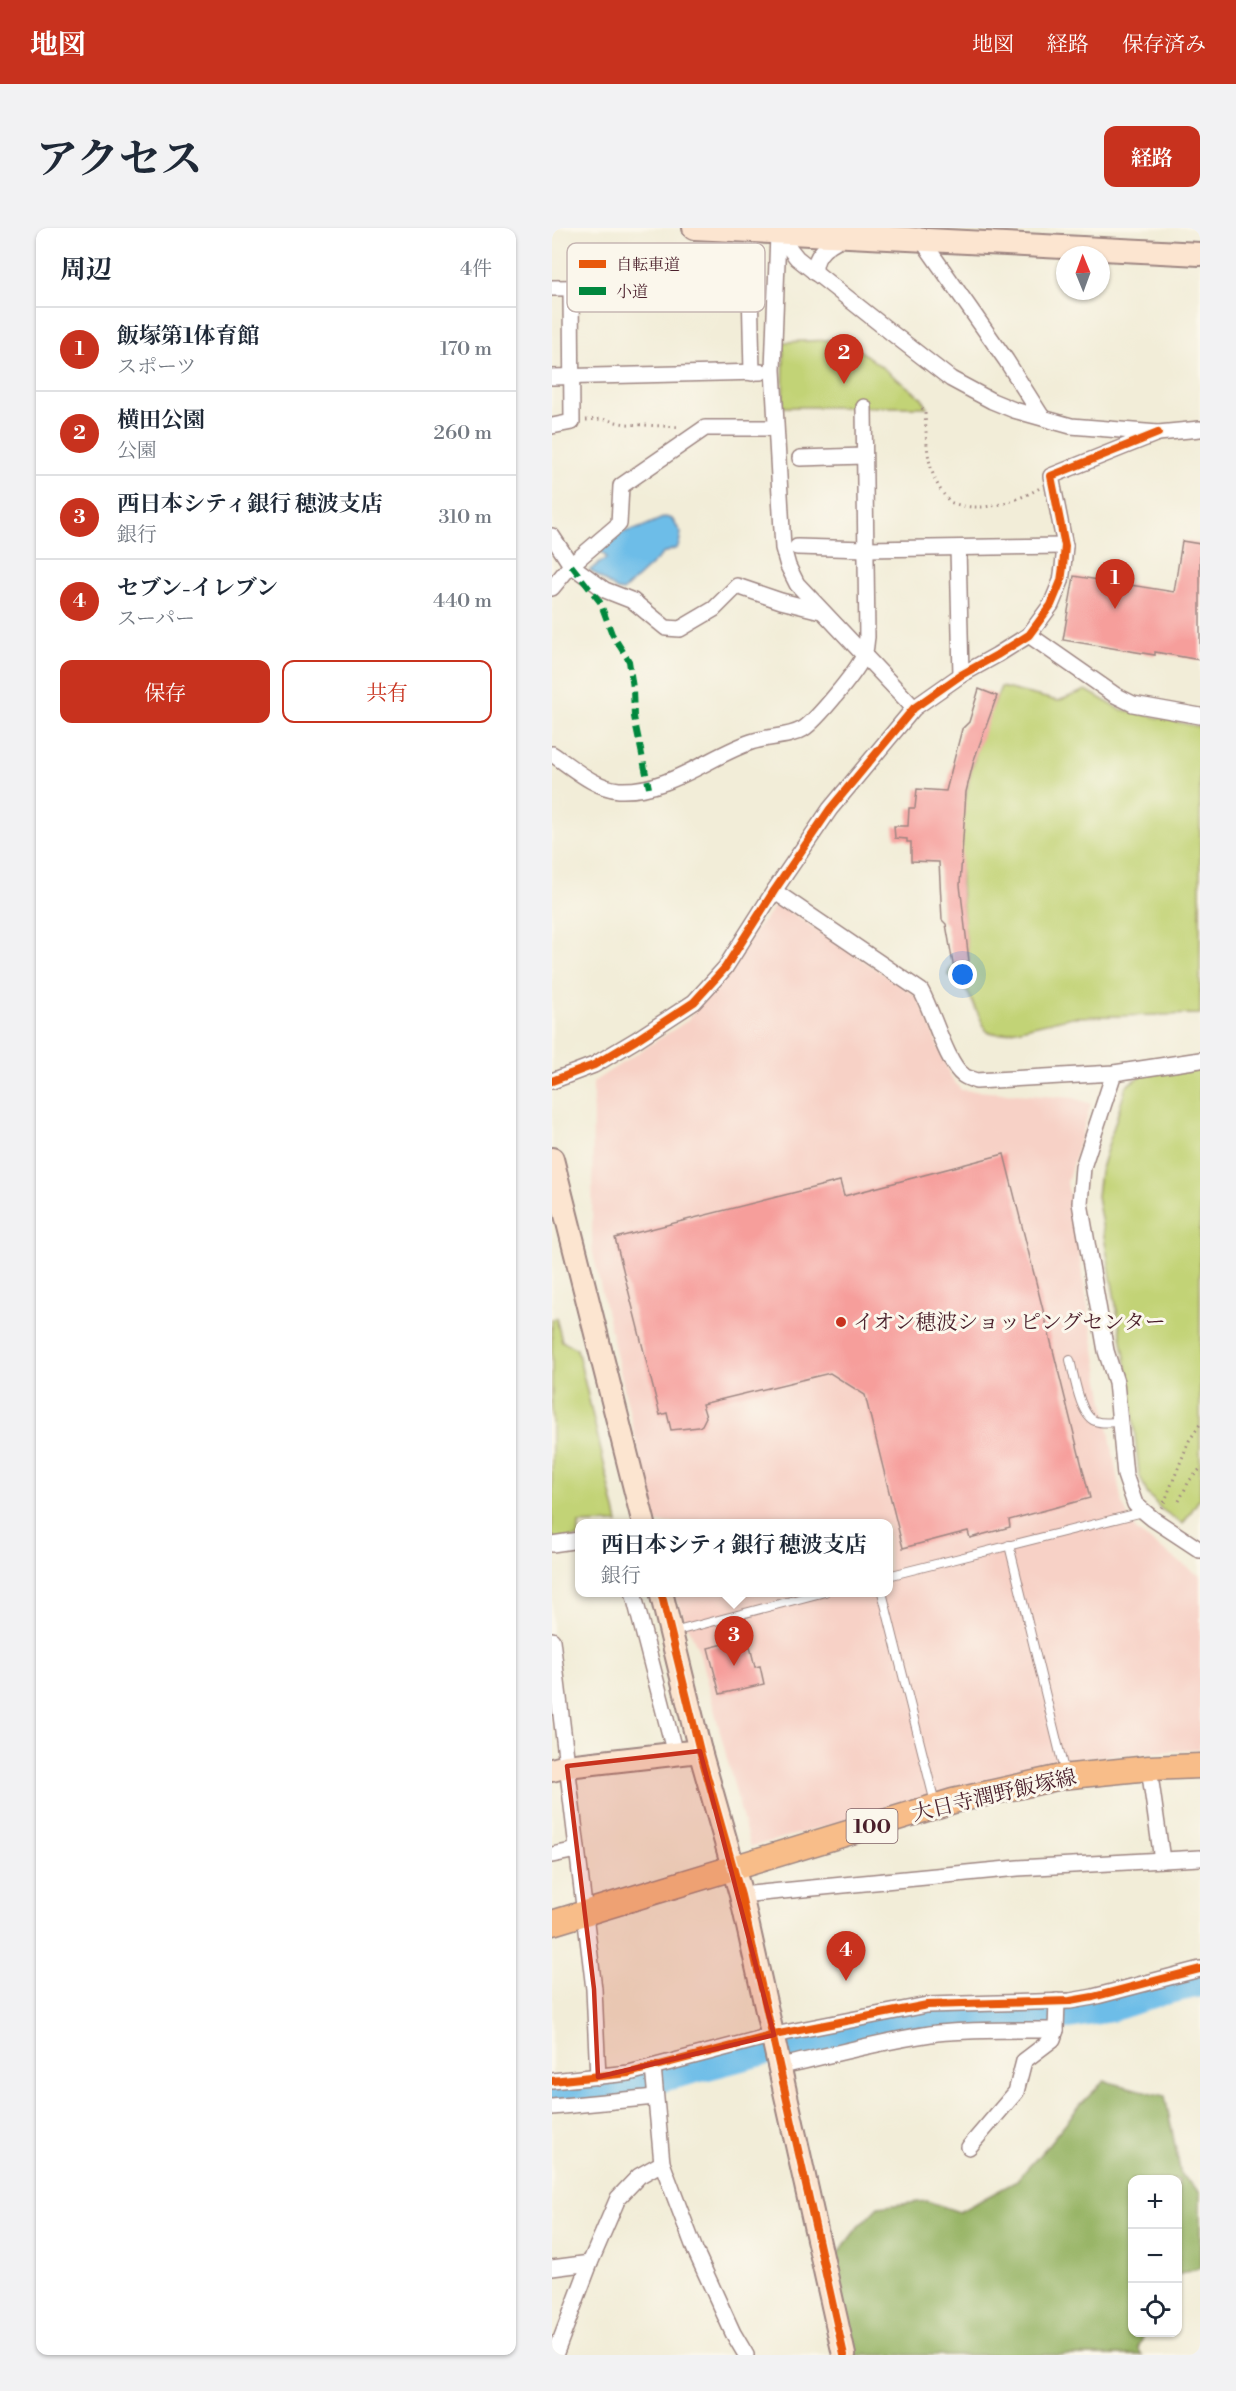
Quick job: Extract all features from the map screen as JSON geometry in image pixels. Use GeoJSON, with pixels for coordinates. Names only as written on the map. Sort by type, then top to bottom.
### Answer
{"type":"FeatureCollection","features":[{"type":"Feature","properties":{"kind":"main road","name":"大日寺潤野飯塚線"},"geometry":{"type":"LineString","coordinates":[[552,1923],[936,1806],[1066,1777],[1149,1768],[1200,1766]]}},
{"type":"Feature","properties":{"kind":"street"},"geometry":{"type":"LineString","coordinates":[[694,228],[844,237],[918,235],[1200,254]]}},
{"type":"Feature","properties":{"kind":"street"},"geometry":{"type":"LineString","coordinates":[[778,234],[797,258],[815,273],[951,379],[992,401],[1071,426],[1158,434],[1200,429]]}},
{"type":"Feature","properties":{"kind":"street"},"geometry":{"type":"LineString","coordinates":[[778,234],[773,370],[783,548],[788,566],[796,584],[914,708]]}},
{"type":"Feature","properties":{"kind":"street"},"geometry":{"type":"LineString","coordinates":[[918,235],[1006,360],[1042,417]]}},
{"type":"Feature","properties":{"kind":"street"},"geometry":{"type":"LineString","coordinates":[[815,273],[815,263],[824,249],[830,243],[844,237]]}},
{"type":"Feature","properties":{"kind":"street"},"geometry":{"type":"LineString","coordinates":[[552,426],[572,422],[572,312]]}},
{"type":"Feature","properties":{"kind":"street"},"geometry":{"type":"LineString","coordinates":[[751,312],[752,373]]}},
{"type":"Feature","properties":{"kind":"street"},"geometry":{"type":"LineString","coordinates":[[552,377],[752,373],[773,370]]}},
{"type":"Feature","properties":{"kind":"street"},"geometry":{"type":"LineString","coordinates":[[552,754],[600,786],[619,790],[663,784],[734,748],[802,730],[821,714],[864,656],[867,637],[864,407]]}},
{"type":"Feature","properties":{"kind":"street"},"geometry":{"type":"LineString","coordinates":[[552,588],[571,565],[619,524],[621,486],[705,428],[775,428]]}},
{"type":"Feature","properties":{"kind":"street"},"geometry":{"type":"LineString","coordinates":[[553,1081],[594,1065],[694,1002],[725,968],[830,809],[914,708],[961,675],[1029,635],[1051,605],[1061,581],[1065,546],[1051,476],[1158,434]]}},
{"type":"Feature","properties":{"kind":"street"},"geometry":{"type":"LineString","coordinates":[[800,458],[864,456]]}},
{"type":"Feature","properties":{"kind":"street"},"geometry":{"type":"LineString","coordinates":[[552,536],[571,565],[605,590],[633,601],[649,612],[659,624],[674,630],[680,629],[714,609],[737,586],[781,601],[822,611]]}},
{"type":"Feature","properties":{"kind":"street"},"geometry":{"type":"LineString","coordinates":[[797,547],[866,549],[1065,546]]}},
{"type":"Feature","properties":{"kind":"street"},"geometry":{"type":"LineString","coordinates":[[958,548],[961,675]]}},
{"type":"Feature","properties":{"kind":"street"},"geometry":{"type":"LineString","coordinates":[[1029,635],[1115,695],[1134,704],[1200,716]]}},
{"type":"Feature","properties":{"kind":"street"},"geometry":{"type":"LineString","coordinates":[[774,891],[921,991],[953,1065],[962,1075],[976,1081],[1114,1073],[1200,1060]]}},
{"type":"Feature","properties":{"kind":"street"},"geometry":{"type":"LineString","coordinates":[[1114,1073],[1083,1167],[1080,1203],[1106,1351],[1116,1382],[1125,1475],[1135,1504],[1200,1550]]}},
{"type":"Feature","properties":{"kind":"street"},"geometry":{"type":"LineString","coordinates":[[552,1159],[643,1519]]}},
{"type":"Feature","properties":{"kind":"street"},"geometry":{"type":"LineString","coordinates":[[552,1544],[575,1541]]}},
{"type":"Feature","properties":{"kind":"street"},"geometry":{"type":"LineString","coordinates":[[634,1597],[675,1754]]}},
{"type":"Feature","properties":{"kind":"street"},"geometry":{"type":"LineString","coordinates":[[662,1597],[700,1751],[741,1895],[844,2355]]}},
{"type":"Feature","properties":{"kind":"street"},"geometry":{"type":"LineString","coordinates":[[552,1640],[560,1768],[577,1850],[585,1913],[594,1989],[598,2077]]}},
{"type":"Feature","properties":{"kind":"street"},"geometry":{"type":"LineString","coordinates":[[560,1768],[700,1751]]}},
{"type":"Feature","properties":{"kind":"street"},"geometry":{"type":"LineString","coordinates":[[1149,1768],[1162,1860]]}},
{"type":"Feature","properties":{"kind":"street"},"geometry":{"type":"LineString","coordinates":[[552,1855],[577,1850]]}},
{"type":"Feature","properties":{"kind":"street"},"geometry":{"type":"LineString","coordinates":[[741,1895],[1018,1868],[1200,1858]]}},
{"type":"Feature","properties":{"kind":"street"},"geometry":{"type":"LineString","coordinates":[[552,2108],[777,2050],[927,2005],[1057,2003],[1093,1997],[1200,1969]]}},
{"type":"Feature","properties":{"kind":"street"},"geometry":{"type":"LineString","coordinates":[[969,2147],[1016,2092],[1024,2061],[1053,2039],[1057,2003]]}},
{"type":"Feature","properties":{"kind":"street"},"geometry":{"type":"LineString","coordinates":[[777,2050],[889,2042],[936,2033],[1056,2027]]}},
{"type":"Feature","properties":{"kind":"street"},"geometry":{"type":"LineString","coordinates":[[552,2081],[598,2077],[654,2083]]}},
{"type":"Feature","properties":{"kind":"street"},"geometry":{"type":"LineString","coordinates":[[654,2083],[662,2163],[695,2250],[733,2333],[746,2355]]}},
{"type":"Feature","properties":{"kind":"street"},"geometry":{"type":"LineString","coordinates":[[555,2355],[618,2198],[639,2176],[662,2163]]}},
{"type":"Feature","properties":{"kind":"street"},"geometry":{"type":"LineString","coordinates":[[552,2268],[590,2264]]}},
{"type":"Feature","properties":{"kind":"lane"},"geometry":{"type":"LineString","coordinates":[[1070,1360],[1086,1413],[1092,1420],[1103,1423],[1119,1422]]}},
{"type":"Feature","properties":{"kind":"lane"},"geometry":{"type":"LineString","coordinates":[[893,1575],[1145,1512]]}},
{"type":"Feature","properties":{"kind":"lane"},"geometry":{"type":"LineString","coordinates":[[1009,1545],[1066,1777]]}},
{"type":"Feature","properties":{"kind":"lane"},"geometry":{"type":"LineString","coordinates":[[671,1632],[809,1597]]}},
{"type":"Feature","properties":{"kind":"lane"},"geometry":{"type":"LineString","coordinates":[[883,1597],[936,1806]]}},
{"type":"Feature","properties":{"kind":"path"},"geometry":{"type":"LineString","coordinates":[[922,408],[925,413],[927,456],[933,477],[950,502],[960,506],[1006,504],[1052,483]]}},
{"type":"Feature","properties":{"kind":"path"},"geometry":{"type":"LineString","coordinates":[[572,422],[601,418],[626,424],[705,428]]}},
{"type":"Feature","properties":{"kind":"path"},"geometry":{"type":"LineString","coordinates":[[1161,1509],[1189,1441],[1200,1424]]}},
{"type":"Feature","properties":{"kind":"path"},"geometry":{"type":"LineString","coordinates":[[1179,1501],[1189,1481],[1200,1469]]}},
{"type":"Feature","properties":{"kind":"highlighted area"},"geometry":{"type":"Polygon","coordinates":[[[700,1751],[774,2035],[598,2077],[594,1989],[567,1766],[700,1751]]]}},
{"type":"Feature","properties":{"kind":"shaded area"},"geometry":{"type":"Polygon","coordinates":[[[777,903],[918,997],[951,1077],[961,1090],[1074,1098],[1091,1104],[1067,1182],[1100,1380],[1122,1504],[1136,1531],[1200,1576],[1200,1749],[1080,1758],[750,1847],[699,1651],[675,1597],[893,1597],[893,1519],[654,1519],[592,1249],[593,1082],[687,1021],[777,903]]]}},
{"type":"Feature","properties":{"kind":"green space"},"geometry":{"type":"Polygon","coordinates":[[[829,340],[849,342],[922,398],[927,407],[783,407],[784,342],[829,340]]]}},
{"type":"Feature","properties":{"kind":"green space"},"geometry":{"type":"Polygon","coordinates":[[[1001,687],[1058,701],[1086,690],[1119,709],[1200,727],[1200,1014],[1072,1017],[999,1034],[987,1032],[968,993],[948,974],[953,964],[969,960],[961,885],[961,835],[968,786],[976,752],[1001,687]]]}},
{"type":"Feature","properties":{"kind":"green space"},"geometry":{"type":"Polygon","coordinates":[[[1200,1066],[1200,1498],[1183,1524],[1161,1509],[1147,1493],[1139,1474],[1130,1386],[1097,1196],[1100,1172],[1126,1087],[1141,1076],[1150,1073],[1200,1066]]]}},
{"type":"Feature","properties":{"kind":"green space"},"geometry":{"type":"Polygon","coordinates":[[[556,1318],[562,1341],[577,1349],[617,1519],[575,1519],[575,1538],[552,1541],[552,1319],[556,1318]]]}},
{"type":"Feature","properties":{"kind":"green space"},"geometry":{"type":"Polygon","coordinates":[[[1104,2081],[1165,2096],[1181,2175],[1128,2175],[1128,2337],[1143,2337],[1138,2348],[1142,2355],[849,2355],[838,2296],[836,2256],[855,2231],[878,2207],[927,2201],[959,2212],[1015,2182],[1081,2104],[1104,2081]]]}},
{"type":"Feature","properties":{"kind":"green space"},"geometry":{"type":"Polygon","coordinates":[[[1182,2176],[1200,2192],[1200,2268],[1182,2274],[1182,2176]]]}},
{"type":"Feature","properties":{"kind":"water"},"geometry":{"type":"Polygon","coordinates":[[[665,517],[672,519],[681,533],[677,548],[664,553],[623,591],[617,590],[590,570],[607,558],[597,547],[616,534],[640,528],[665,517]]]}},
{"type":"Feature","properties":{"kind":"building"},"geometry":{"type":"Polygon","coordinates":[[[1182,541],[1200,544],[1200,660],[1063,640],[1074,576],[1174,592],[1182,541]]]}},
{"type":"Feature","properties":{"kind":"building"},"geometry":{"type":"Polygon","coordinates":[[[979,689],[997,696],[974,760],[966,792],[960,885],[969,961],[953,964],[946,924],[942,920],[939,862],[911,861],[911,842],[907,842],[907,839],[895,838],[894,826],[908,826],[909,808],[915,808],[917,789],[946,791],[962,729],[969,722],[979,689]]]}},
{"type":"Feature","properties":{"kind":"building","name":"イオン穂波ショッピングセンター"},"geometry":{"type":"Polygon","coordinates":[[[1004,1154],[1090,1498],[1009,1520],[1010,1527],[970,1538],[968,1531],[903,1548],[865,1395],[830,1373],[702,1404],[706,1417],[702,1425],[671,1430],[667,1413],[660,1415],[615,1238],[840,1181],[844,1196],[1004,1154]]]}},
{"type":"Feature","properties":{"kind":"building"},"geometry":{"type":"Polygon","coordinates":[[[748,1638],[755,1667],[760,1666],[764,1684],[720,1694],[708,1648],[748,1638]]]}},
{"type":"Feature","properties":{"kind":"waterway"},"geometry":{"type":"LineString","coordinates":[[552,2095],[662,2078],[753,2054],[909,2022],[963,2015],[1069,2015],[1111,2008],[1159,1992],[1200,1983]]}},
{"type":"Feature","properties":{"kind":"marked path"},"geometry":{"type":"LineString","coordinates":[[571,565],[600,602],[612,634],[629,661],[634,717],[649,788]]}},
{"type":"Feature","properties":{"kind":"cycle path"},"geometry":{"type":"LineString","coordinates":[[552,1081],[594,1065],[694,1002],[725,968],[830,809],[914,708],[961,675],[1029,635],[1051,605],[1061,581],[1065,546],[1051,476],[1158,433]]}},
{"type":"Feature","properties":{"kind":"cycle path"},"geometry":{"type":"LineString","coordinates":[[662,1597],[700,1751],[741,1895],[844,2355]]}},
{"type":"Feature","properties":{"kind":"cycle path"},"geometry":{"type":"LineString","coordinates":[[552,2081],[629,2073],[774,2035],[927,2005],[1070,2001],[1200,1969]]}},
{"type":"Feature","properties":{"kind":"place","name":"横田公園"},"geometry":{"type":"Point","coordinates":[844,384]}},
{"type":"Feature","properties":{"kind":"place","name":"飯塚第1体育館"},"geometry":{"type":"Point","coordinates":[1115,609]}},
{"type":"Feature","properties":{"kind":"place","name":"イオン穂波ショッピングセンター"},"geometry":{"type":"Point","coordinates":[841,1322]}},
{"type":"Feature","properties":{"kind":"place","name":"西日本シティ銀行 穂波支店"},"geometry":{"type":"Point","coordinates":[734,1666]}},
{"type":"Feature","properties":{"kind":"place","name":"セブン-イレブン"},"geometry":{"type":"Point","coordinates":[846,1981]}}]}
